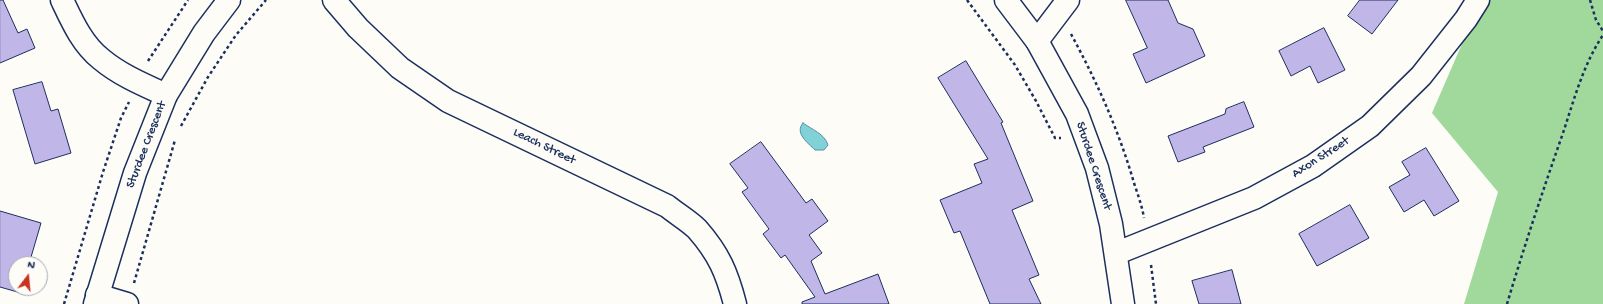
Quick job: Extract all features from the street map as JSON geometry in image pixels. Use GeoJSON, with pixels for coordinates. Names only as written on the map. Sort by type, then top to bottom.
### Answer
{"type":"FeatureCollection","features":[{"type":"Feature","properties":{"kind":"street"},"geometry":{"type":"LineString","coordinates":[[62,0],[81,37],[100,59],[123,74],[166,95]]}},
{"type":"Feature","properties":{"kind":"street","name":"Sturdee Crescent"},"geometry":{"type":"LineString","coordinates":[[96,300],[135,173],[166,95],[204,33],[229,0]]}},
{"type":"Feature","properties":{"kind":"street","name":"Leach Street"},"geometry":{"type":"LineString","coordinates":[[334,0],[358,28],[400,68],[448,101],[667,206],[696,229],[720,259],[728,277],[736,304]]}},
{"type":"Feature","properties":{"kind":"street","name":"Sturdee Crescent"},"geometry":{"type":"LineString","coordinates":[[1006,0],[1037,41],[1077,114],[1097,168],[1111,224],[1117,254],[1123,304]]}},
{"type":"Feature","properties":{"kind":"street"},"geometry":{"type":"LineString","coordinates":[[1037,41],[1068,0]]}},
{"type":"Feature","properties":{"kind":"street","name":"Axon Street"},"geometry":{"type":"LineString","coordinates":[[1117,254],[1254,198],[1313,166],[1370,126],[1421,76],[1466,19],[1478,0]]}},
{"type":"Feature","properties":{"kind":"street"},"geometry":{"type":"LineString","coordinates":[[96,300],[127,304]]}},
{"type":"Feature","properties":{"kind":"path"},"geometry":{"type":"LineString","coordinates":[[64,304],[121,118],[146,64],[188,0]]}},
{"type":"Feature","properties":{"kind":"path"},"geometry":{"type":"LineString","coordinates":[[178,131],[208,77],[236,35],[266,0]]}},
{"type":"Feature","properties":{"kind":"path"},"geometry":{"type":"LineString","coordinates":[[966,0],[1015,65],[1055,138],[1067,138]]}},
{"type":"Feature","properties":{"kind":"path"},"geometry":{"type":"LineString","coordinates":[[1590,0],[1596,20],[1603,30]]}},
{"type":"Feature","properties":{"kind":"path"},"geometry":{"type":"LineString","coordinates":[[1507,304],[1529,231],[1581,79],[1595,47],[1603,35]]}},
{"type":"Feature","properties":{"kind":"path"},"geometry":{"type":"LineString","coordinates":[[127,304],[176,139]]}},
{"type":"Feature","properties":{"kind":"green space"},"geometry":{"type":"Polygon","coordinates":[[[1481,0],[1603,0],[1603,304],[1464,304],[1498,192],[1432,113],[1481,0]]]}},
{"type":"Feature","properties":{"kind":"water"},"geometry":{"type":"Polygon","coordinates":[[[803,123],[824,138],[828,145],[824,150],[815,150],[803,138],[800,130],[803,123]]]}},
{"type":"Feature","properties":{"kind":"building"},"geometry":{"type":"Polygon","coordinates":[[[0,0],[3,0],[18,33],[27,29],[35,48],[0,63],[0,0]]]}},
{"type":"Feature","properties":{"kind":"building"},"geometry":{"type":"Polygon","coordinates":[[[1126,0],[1168,0],[1178,23],[1193,29],[1205,56],[1146,83],[1133,54],[1147,48],[1126,0]]]}},
{"type":"Feature","properties":{"kind":"building"},"geometry":{"type":"Polygon","coordinates":[[[1360,0],[1398,0],[1372,34],[1348,16],[1360,0]]]}},
{"type":"Feature","properties":{"kind":"building"},"geometry":{"type":"Polygon","coordinates":[[[1324,28],[1345,70],[1318,83],[1310,66],[1291,76],[1279,51],[1324,28]]]}},
{"type":"Feature","properties":{"kind":"building"},"geometry":{"type":"Polygon","coordinates":[[[966,61],[1003,122],[1001,123],[1033,201],[1012,210],[1039,275],[1029,279],[1041,304],[990,304],[960,231],[954,233],[940,200],[982,183],[974,164],[988,159],[938,78],[966,61]]]}},
{"type":"Feature","properties":{"kind":"building"},"geometry":{"type":"Polygon","coordinates":[[[42,82],[51,111],[58,109],[71,153],[35,164],[13,90],[42,82]]]}},
{"type":"Feature","properties":{"kind":"building"},"geometry":{"type":"Polygon","coordinates":[[[1244,102],[1254,127],[1203,147],[1205,152],[1178,162],[1168,136],[1225,114],[1226,109],[1244,102]]]}},
{"type":"Feature","properties":{"kind":"building"},"geometry":{"type":"Polygon","coordinates":[[[761,142],[806,203],[812,199],[828,221],[809,235],[822,253],[811,261],[825,294],[878,274],[889,304],[802,304],[802,302],[815,297],[785,255],[781,258],[763,234],[769,229],[742,192],[748,188],[730,164],[761,142]]]}},
{"type":"Feature","properties":{"kind":"building"},"geometry":{"type":"Polygon","coordinates":[[[1426,148],[1459,201],[1434,216],[1424,200],[1404,212],[1389,187],[1410,175],[1402,162],[1426,148]]]}},
{"type":"Feature","properties":{"kind":"building"},"geometry":{"type":"Polygon","coordinates":[[[1350,205],[1369,238],[1317,266],[1299,234],[1350,205]]]}},
{"type":"Feature","properties":{"kind":"building"},"geometry":{"type":"Polygon","coordinates":[[[0,211],[41,223],[31,256],[8,256],[8,289],[0,287],[0,211]]]}},
{"type":"Feature","properties":{"kind":"building"},"geometry":{"type":"Polygon","coordinates":[[[1232,270],[1241,304],[1199,304],[1192,281],[1232,270]]]}}]}
